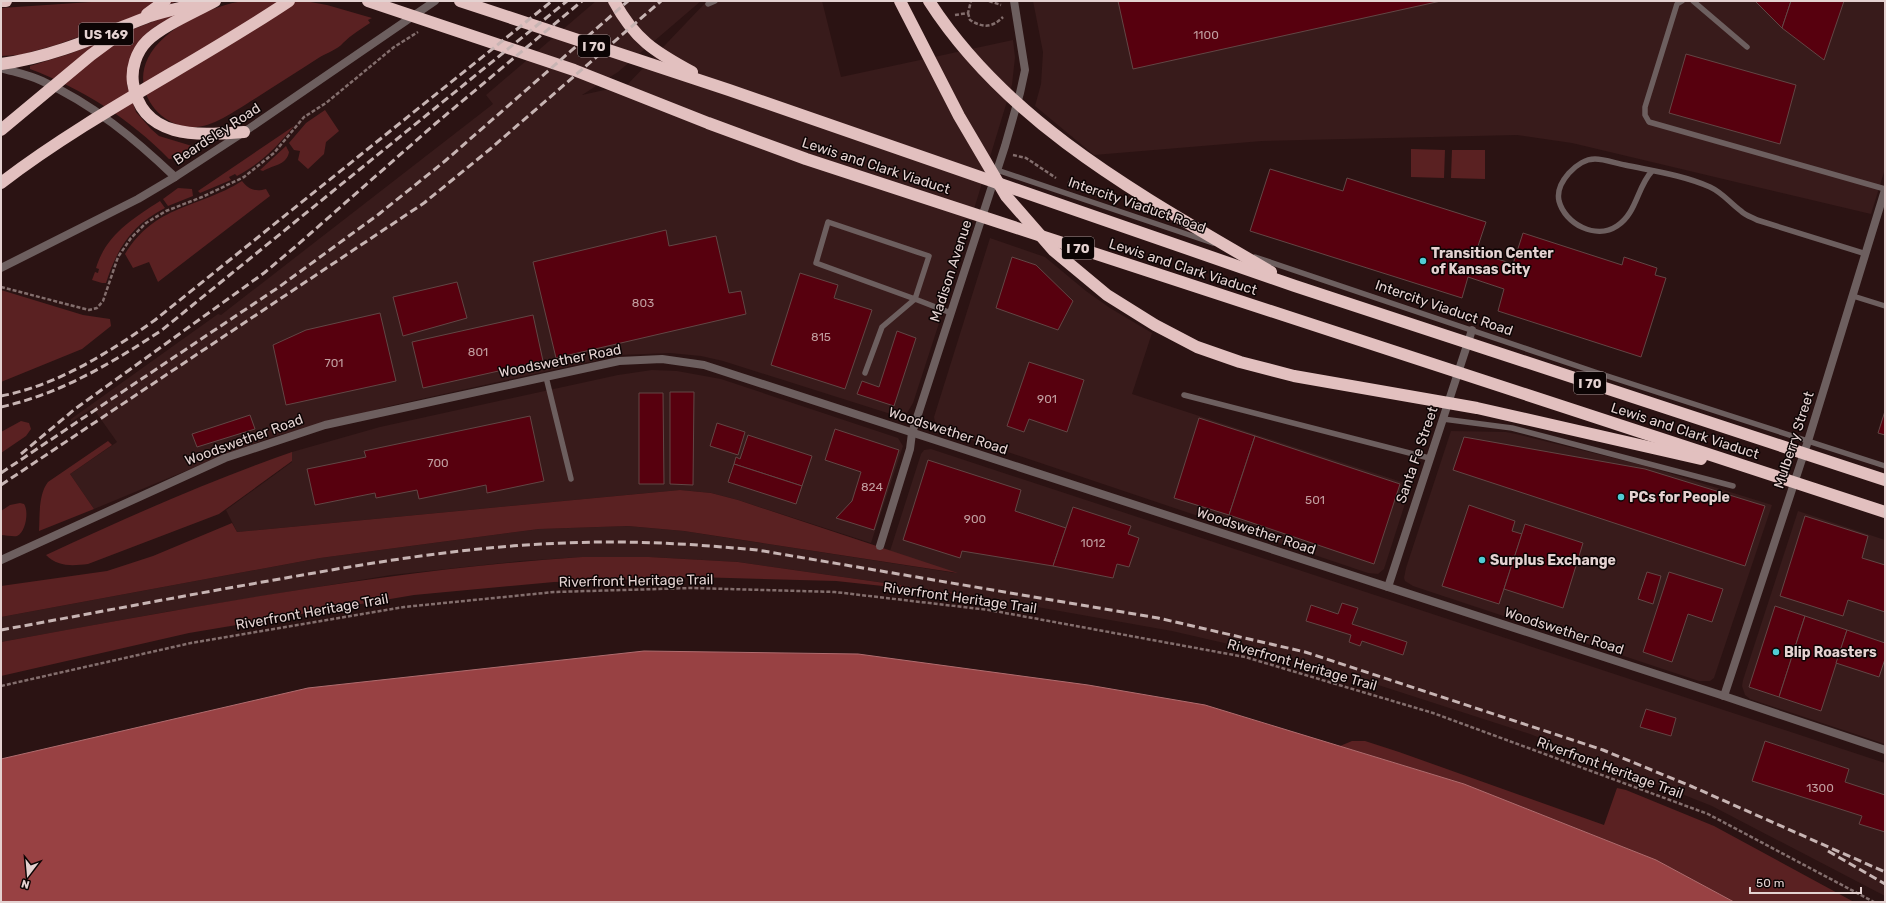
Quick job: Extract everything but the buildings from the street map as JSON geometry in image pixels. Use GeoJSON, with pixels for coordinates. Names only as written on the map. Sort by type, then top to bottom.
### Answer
{"type":"FeatureCollection","features":[{"type":"Feature","properties":{"kind":"highway"},"geometry":{"type":"LineString","coordinates":[[1,1],[6,1]]}},
{"type":"Feature","properties":{"kind":"highway"},"geometry":{"type":"LineString","coordinates":[[1,130],[91,55],[165,1]]}},
{"type":"Feature","properties":{"kind":"highway","name":"US 169"},"geometry":{"type":"LineString","coordinates":[[1,64],[28,60],[54,53],[124,28],[151,16],[210,1]]}},
{"type":"Feature","properties":{"kind":"highway"},"geometry":{"type":"LineString","coordinates":[[215,1],[160,31],[141,47],[134,66],[132,77],[134,87],[137,98],[143,109],[151,118],[168,129],[210,134],[244,132]]}},
{"type":"Feature","properties":{"kind":"highway"},"geometry":{"type":"LineString","coordinates":[[1,183],[22,167],[114,108],[289,1]]}},
{"type":"Feature","properties":{"kind":"highway"},"geometry":{"type":"LineString","coordinates":[[358,1],[386,6]]}},
{"type":"Feature","properties":{"kind":"highway","name":"I 70"},"geometry":{"type":"LineString","coordinates":[[368,1],[386,6]]}},
{"type":"Feature","properties":{"kind":"highway","name":"I 70"},"geometry":{"type":"LineString","coordinates":[[460,1],[729,90],[1295,286]]}},
{"type":"Feature","properties":{"kind":"highway"},"geometry":{"type":"LineString","coordinates":[[614,1],[624,21],[644,43],[667,58],[729,90]]}},
{"type":"Feature","properties":{"kind":"highway"},"geometry":{"type":"LineString","coordinates":[[900,1],[959,116],[1006,196],[1054,251],[1107,294],[1155,325],[1198,347],[1240,362],[1294,376],[1477,408],[1774,476]]}},
{"type":"Feature","properties":{"kind":"highway"},"geometry":{"type":"LineString","coordinates":[[929,1],[971,55],[1003,91],[1082,156],[1132,190],[1295,286]]}},
{"type":"Feature","properties":{"kind":"highway","name":"Lewis and Clark Viaduct"},"geometry":{"type":"LineString","coordinates":[[386,6],[574,70],[708,123],[806,159],[1885,512]]}},
{"type":"Feature","properties":{"kind":"highway","name":"Lewis and Clark Viaduct"},"geometry":{"type":"LineString","coordinates":[[1295,286],[1885,480]]}},
{"type":"Feature","properties":{"kind":"street","name":"Beardsley Road"},"geometry":{"type":"LineString","coordinates":[[1,268],[138,199],[175,177],[244,132],[435,1]]}},
{"type":"Feature","properties":{"kind":"street","name":"Madison Avenue"},"geometry":{"type":"LineString","coordinates":[[880,546],[910,449],[912,433],[997,170],[1020,93],[1025,70],[1014,1]]}},
{"type":"Feature","properties":{"kind":"street"},"geometry":{"type":"LineString","coordinates":[[1,68],[41,81],[95,110],[144,147],[175,177]]}},
{"type":"Feature","properties":{"kind":"street","name":"Mulberry Street"},"geometry":{"type":"LineString","coordinates":[[1724,696],[1808,440],[1885,190]]}},
{"type":"Feature","properties":{"kind":"street","name":"Santa Fe Street"},"geometry":{"type":"LineString","coordinates":[[1388,587],[1472,330]]}},
{"type":"Feature","properties":{"kind":"street","name":"Woodswether Road"},"geometry":{"type":"LineString","coordinates":[[1,560],[77,524],[225,458],[324,425],[619,361],[662,359],[704,365],[1724,696],[1885,750]]}},
{"type":"Feature","properties":{"kind":"lane"},"geometry":{"type":"LineString","coordinates":[[708,4],[715,1]]}},
{"type":"Feature","properties":{"kind":"lane"},"geometry":{"type":"LineString","coordinates":[[1682,1],[1677,4],[1645,107],[1645,115],[1649,122],[1885,190]]}},
{"type":"Feature","properties":{"kind":"lane"},"geometry":{"type":"LineString","coordinates":[[1693,1],[1747,47]]}},
{"type":"Feature","properties":{"kind":"lane"},"geometry":{"type":"LineString","coordinates":[[1652,171],[1642,186],[1627,218],[1616,227],[1601,232],[1587,230],[1577,225],[1564,212],[1558,200],[1562,182],[1569,172],[1580,163],[1594,159],[1652,171],[1710,187],[1726,197],[1740,211],[1756,220],[1866,254]]}},
{"type":"Feature","properties":{"kind":"lane","name":"Intercity Viaduct Road"},"geometry":{"type":"LineString","coordinates":[[997,170],[1472,330],[1885,466]]}},
{"type":"Feature","properties":{"kind":"lane"},"geometry":{"type":"LineString","coordinates":[[865,373],[882,327],[915,299],[929,256],[828,222],[816,263],[915,299],[951,313]]}},
{"type":"Feature","properties":{"kind":"lane"},"geometry":{"type":"LineString","coordinates":[[1853,296],[1885,306]]}},
{"type":"Feature","properties":{"kind":"lane"},"geometry":{"type":"LineString","coordinates":[[546,377],[571,479]]}},
{"type":"Feature","properties":{"kind":"lane"},"geometry":{"type":"LineString","coordinates":[[1184,395],[1429,458]]}},
{"type":"Feature","properties":{"kind":"lane"},"geometry":{"type":"LineString","coordinates":[[1443,419],[1512,428],[1733,486]]}},
{"type":"Feature","properties":{"kind":"path"},"geometry":{"type":"LineString","coordinates":[[971,1],[968,13],[970,20],[976,24],[987,26],[996,25],[1003,17]]}},
{"type":"Feature","properties":{"kind":"path"},"geometry":{"type":"LineString","coordinates":[[989,1],[1001,5]]}},
{"type":"Feature","properties":{"kind":"path"},"geometry":{"type":"LineString","coordinates":[[952,16],[968,13]]}},
{"type":"Feature","properties":{"kind":"path"},"geometry":{"type":"LineString","coordinates":[[1,287],[89,310],[98,308],[103,301],[118,257],[131,238],[146,222],[166,211],[202,197],[244,177],[274,153],[304,117],[326,104],[394,47],[422,30]]}},
{"type":"Feature","properties":{"kind":"path","name":"Riverfront Heritage Trail"},"geometry":{"type":"LineString","coordinates":[[1,686],[191,643],[404,607],[562,592],[692,588],[835,592],[989,610],[1245,657],[1426,711],[1708,814],[1874,902]]}},
{"type":"Feature","properties":{"kind":"shaded area"},"geometry":{"type":"Polygon","coordinates":[[[106,1],[178,1],[56,45],[20,55],[1,56],[1,8],[106,1]]]}},
{"type":"Feature","properties":{"kind":"shaded area"},"geometry":{"type":"Polygon","coordinates":[[[244,1],[305,1],[327,5],[372,18],[368,20],[370,23],[338,47],[220,120],[204,126],[184,126],[172,122],[161,115],[153,106],[143,83],[144,71],[148,58],[155,47],[165,37],[190,20],[218,7],[244,1]]]}},
{"type":"Feature","properties":{"kind":"shaded area"},"geometry":{"type":"Polygon","coordinates":[[[596,1],[701,1],[618,72],[582,95],[627,85],[707,1],[822,1],[841,77],[1013,40],[1015,57],[1012,85],[941,317],[913,403],[907,413],[897,416],[723,361],[701,356],[670,353],[620,355],[394,405],[272,437],[229,453],[94,509],[70,474],[117,442],[93,408],[71,422],[71,419],[218,314],[221,315],[493,104],[486,95],[596,1]]]}},
{"type":"Feature","properties":{"kind":"shaded area"},"geometry":{"type":"Polygon","coordinates":[[[1033,1],[1885,1],[1885,169],[1871,214],[1572,143],[1517,135],[1262,141],[1094,155],[1035,106],[1041,84],[1043,52],[1033,1]]]}},
{"type":"Feature","properties":{"kind":"shaded area"},"geometry":{"type":"Polygon","coordinates":[[[175,13],[176,15],[156,26],[146,34],[127,85],[136,112],[151,129],[159,136],[192,146],[177,158],[169,159],[154,144],[105,106],[69,86],[30,69],[30,66],[69,54],[175,13]]]}},
{"type":"Feature","properties":{"kind":"shaded area"},"geometry":{"type":"Polygon","coordinates":[[[325,110],[339,131],[326,142],[324,154],[308,169],[298,160],[300,151],[294,150],[289,143],[306,123],[325,110]]]}},
{"type":"Feature","properties":{"kind":"shaded area"},"geometry":{"type":"Polygon","coordinates":[[[294,126],[282,141],[253,166],[237,176],[235,174],[229,177],[231,180],[200,193],[198,191],[294,126]]]}},
{"type":"Feature","properties":{"kind":"shaded area"},"geometry":{"type":"Polygon","coordinates":[[[286,146],[289,152],[286,160],[263,171],[260,170],[286,146]]]}},
{"type":"Feature","properties":{"kind":"shaded area"},"geometry":{"type":"Polygon","coordinates":[[[1411,149],[1445,150],[1444,178],[1411,177],[1411,149]]]}},
{"type":"Feature","properties":{"kind":"shaded area"},"geometry":{"type":"Polygon","coordinates":[[[1452,150],[1485,150],[1485,179],[1451,178],[1452,150]]]}},
{"type":"Feature","properties":{"kind":"shaded area"},"geometry":{"type":"Polygon","coordinates":[[[242,181],[253,190],[266,189],[270,196],[158,282],[149,262],[133,268],[125,254],[137,238],[150,225],[178,209],[225,190],[242,181]]]}},
{"type":"Feature","properties":{"kind":"shaded area"},"geometry":{"type":"Polygon","coordinates":[[[178,188],[192,189],[193,196],[168,206],[163,199],[178,188]]]}},
{"type":"Feature","properties":{"kind":"shaded area"},"geometry":{"type":"Polygon","coordinates":[[[160,201],[165,208],[143,222],[127,239],[115,259],[106,283],[92,280],[95,272],[98,273],[99,269],[96,268],[100,256],[113,237],[130,221],[160,201]]]}},
{"type":"Feature","properties":{"kind":"shaded area"},"geometry":{"type":"Polygon","coordinates":[[[990,238],[1045,257],[1086,291],[1110,308],[1152,333],[1132,394],[1411,485],[1384,569],[1378,574],[1368,573],[936,428],[934,417],[990,238]]]}},
{"type":"Feature","properties":{"kind":"shaded area"},"geometry":{"type":"Polygon","coordinates":[[[1,290],[83,315],[110,319],[111,326],[82,349],[1,382],[1,290]]]}},
{"type":"Feature","properties":{"kind":"shaded area"},"geometry":{"type":"Polygon","coordinates":[[[652,370],[677,371],[721,379],[898,438],[903,446],[871,543],[738,500],[711,493],[680,490],[237,532],[226,510],[292,462],[292,452],[380,427],[618,375],[652,370]]]}},
{"type":"Feature","properties":{"kind":"shaded area"},"geometry":{"type":"Polygon","coordinates":[[[21,421],[29,423],[31,429],[26,436],[1,453],[1,432],[21,421]]]}},
{"type":"Feature","properties":{"kind":"shaded area"},"geometry":{"type":"Polygon","coordinates":[[[1451,431],[1506,432],[1516,434],[1646,466],[1772,505],[1714,678],[1710,681],[1699,681],[1413,586],[1405,581],[1404,578],[1406,568],[1451,431]]]}},
{"type":"Feature","properties":{"kind":"shaded area"},"geometry":{"type":"Polygon","coordinates":[[[108,441],[112,445],[70,474],[94,509],[39,531],[41,499],[48,482],[108,441]]]}},
{"type":"Feature","properties":{"kind":"shaded area"},"geometry":{"type":"Polygon","coordinates":[[[931,449],[1885,763],[1885,896],[1712,806],[1530,734],[1307,662],[1172,631],[976,596],[738,562],[649,557],[582,557],[521,561],[391,575],[166,612],[1,642],[1,617],[320,558],[539,529],[628,526],[684,531],[955,573],[890,551],[921,454],[924,450],[931,449]]]}},
{"type":"Feature","properties":{"kind":"shaded area"},"geometry":{"type":"Polygon","coordinates":[[[292,452],[292,461],[219,514],[88,564],[60,564],[46,555],[198,488],[292,452]]]}},
{"type":"Feature","properties":{"kind":"shaded area"},"geometry":{"type":"Polygon","coordinates":[[[680,490],[711,493],[738,500],[958,573],[684,531],[628,526],[539,529],[320,558],[1,617],[1,586],[107,571],[153,556],[232,523],[237,532],[680,490]]]}},
{"type":"Feature","properties":{"kind":"shaded area"},"geometry":{"type":"Polygon","coordinates":[[[20,503],[24,504],[26,507],[26,521],[23,530],[17,536],[1,535],[1,511],[10,505],[20,503]]]}},
{"type":"Feature","properties":{"kind":"shaded area"},"geometry":{"type":"Polygon","coordinates":[[[1798,511],[1885,540],[1885,744],[1750,699],[1745,695],[1742,686],[1743,680],[1798,511]]]}},
{"type":"Feature","properties":{"kind":"shaded area"},"geometry":{"type":"Polygon","coordinates":[[[582,557],[649,557],[738,562],[976,596],[836,581],[694,577],[554,582],[414,595],[189,633],[1,676],[1,642],[218,603],[363,580],[509,563],[582,557]]]}},
{"type":"Feature","properties":{"kind":"shaded area"},"geometry":{"type":"Polygon","coordinates":[[[644,651],[858,654],[1088,685],[1205,705],[1464,784],[1656,860],[1734,902],[1,902],[1,759],[308,688],[644,651]]]}},
{"type":"Feature","properties":{"kind":"shaded area"},"geometry":{"type":"Polygon","coordinates":[[[1352,741],[1365,741],[1399,752],[1604,825],[1617,788],[1626,790],[1714,826],[1854,902],[1734,902],[1656,860],[1464,784],[1340,746],[1352,741]]]}},
{"type":"Feature","properties":{"kind":"railway"},"geometry":{"type":"LineString","coordinates":[[1,396],[22,391],[62,376],[101,356],[155,320],[552,1]]}},
{"type":"Feature","properties":{"kind":"railway"},"geometry":{"type":"LineString","coordinates":[[1,407],[65,386],[105,365],[162,330],[567,1]]}},
{"type":"Feature","properties":{"kind":"railway"},"geometry":{"type":"LineString","coordinates":[[21,454],[75,409],[264,273],[435,124],[582,1]]}},
{"type":"Feature","properties":{"kind":"railway"},"geometry":{"type":"LineString","coordinates":[[1,473],[279,287],[379,214],[445,161],[628,1]]}},
{"type":"Feature","properties":{"kind":"railway"},"geometry":{"type":"LineString","coordinates":[[1,485],[424,203],[489,150],[661,1]]}},
{"type":"Feature","properties":{"kind":"railway"},"geometry":{"type":"LineString","coordinates":[[1,630],[210,591],[387,561],[458,551],[590,542],[686,544],[757,550],[1158,618],[1305,652],[1603,750],[1693,787],[1885,872]]}},
{"type":"Feature","properties":{"kind":"railway"},"geometry":{"type":"LineString","coordinates":[[1828,851],[1885,884]]}},
{"type":"Feature","properties":{"kind":"place","name":"Transition Center of Kansas City"},"geometry":{"type":"Point","coordinates":[1423,261]}},
{"type":"Feature","properties":{"kind":"place","name":"PCs for People"},"geometry":{"type":"Point","coordinates":[1621,497]}},
{"type":"Feature","properties":{"kind":"place","name":"Surplus Exchange"},"geometry":{"type":"Point","coordinates":[1482,560]}},
{"type":"Feature","properties":{"kind":"place","name":"Blip Roasters"},"geometry":{"type":"Point","coordinates":[1776,652]}}]}
